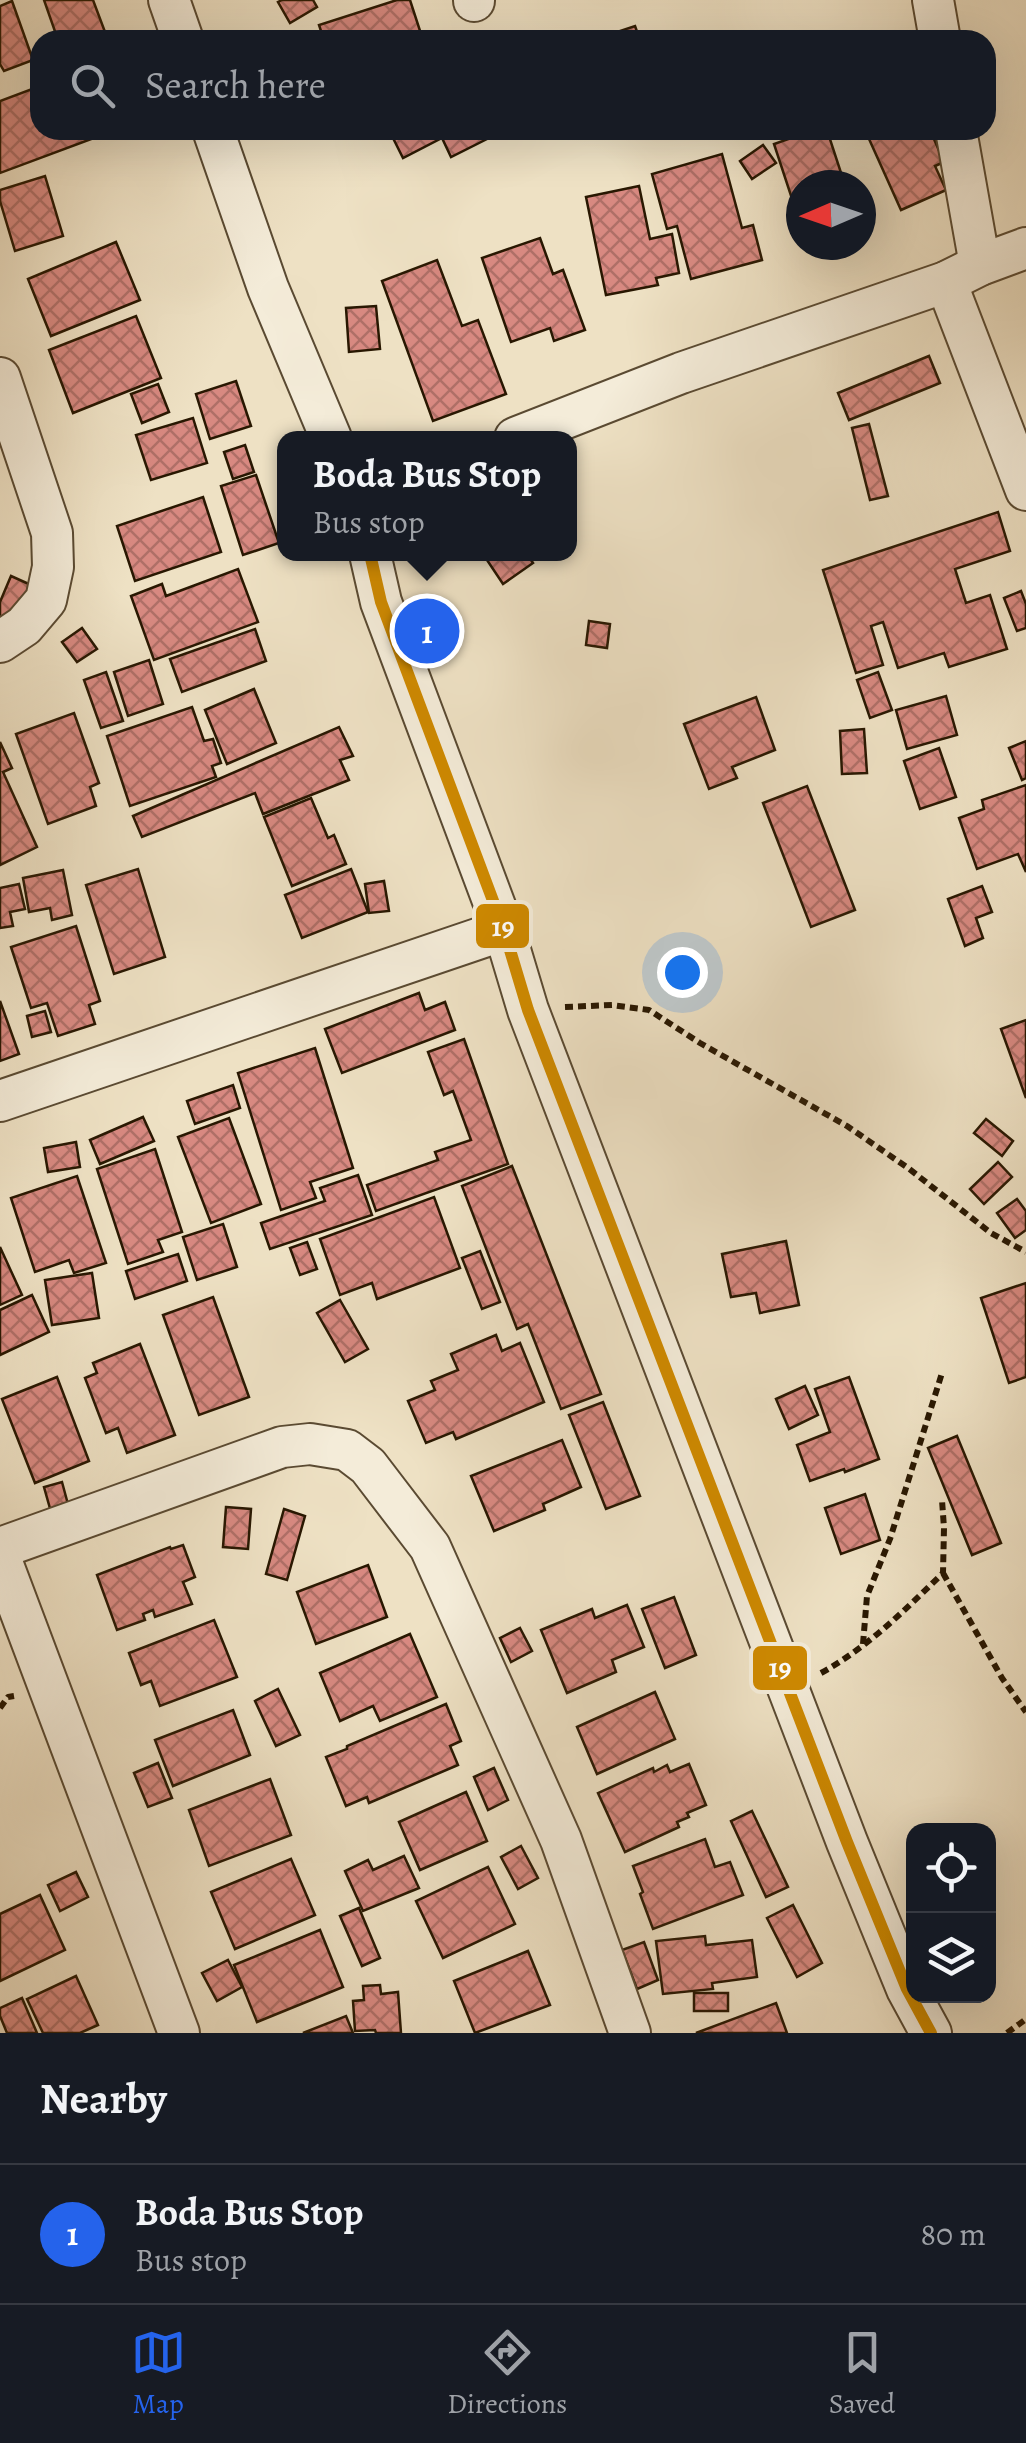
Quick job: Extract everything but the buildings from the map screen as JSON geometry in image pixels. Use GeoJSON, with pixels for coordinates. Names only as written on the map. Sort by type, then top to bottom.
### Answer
{"type":"FeatureCollection","features":[{"type":"Feature","properties":{"kind":"street"},"geometry":{"type":"LineString","coordinates":[[169,0],[179,30]]}},
{"type":"Feature","properties":{"kind":"street"},"geometry":{"type":"LineString","coordinates":[[934,0],[938,30]]}},
{"type":"Feature","properties":{"kind":"street"},"geometry":{"type":"LineString","coordinates":[[217,140],[268,288],[328,431]]}},
{"type":"Feature","properties":{"kind":"street"},"geometry":{"type":"LineString","coordinates":[[956,140],[963,273],[1026,490]]}},
{"type":"Feature","properties":{"kind":"street"},"geometry":{"type":"LineString","coordinates":[[533,431],[681,372],[1026,248]]}},
{"type":"Feature","properties":{"kind":"street"},"geometry":{"type":"LineString","coordinates":[[0,378],[52,533],[53,567],[46,600],[24,626],[0,642]]}},
{"type":"Feature","properties":{"kind":"street"},"geometry":{"type":"LineString","coordinates":[[372,561],[381,602],[504,930],[528,1010],[788,1690],[906,1989],[931,2033]]}},
{"type":"Feature","properties":{"kind":"street"},"geometry":{"type":"LineString","coordinates":[[0,1100],[504,930]]}},
{"type":"Feature","properties":{"kind":"street"},"geometry":{"type":"LineString","coordinates":[[0,1548],[282,1446],[310,1444],[347,1450],[368,1466],[430,1547],[561,1840],[630,2033]]}},
{"type":"Feature","properties":{"kind":"street"},"geometry":{"type":"LineString","coordinates":[[0,1557],[179,2033]]}},
{"type":"Feature","properties":{"kind":"path"},"geometry":{"type":"LineString","coordinates":[[528,1010],[612,1005],[650,1010],[686,1035],[847,1126],[991,1234],[1026,1252]]}},
{"type":"Feature","properties":{"kind":"path"},"geometry":{"type":"LineString","coordinates":[[864,1644],[867,1596],[890,1539],[942,1373]]}},
{"type":"Feature","properties":{"kind":"path"},"geometry":{"type":"LineString","coordinates":[[942,1500],[942,1573],[1026,1712]]}},
{"type":"Feature","properties":{"kind":"path"},"geometry":{"type":"LineString","coordinates":[[788,1690],[844,1661],[942,1573]]}},
{"type":"Feature","properties":{"kind":"path"},"geometry":{"type":"LineString","coordinates":[[1007,2033],[1026,2019]]}},
{"type":"Feature","properties":{"kind":"transit line","name":"19"},"geometry":{"type":"LineString","coordinates":[[372,561],[381,602],[504,930],[528,1010],[847,1842],[907,1989],[931,2033]]}},
{"type":"Feature","properties":{"kind":"place","name":"Boda Bus Stop"},"geometry":{"type":"Point","coordinates":[427,631]}}]}
